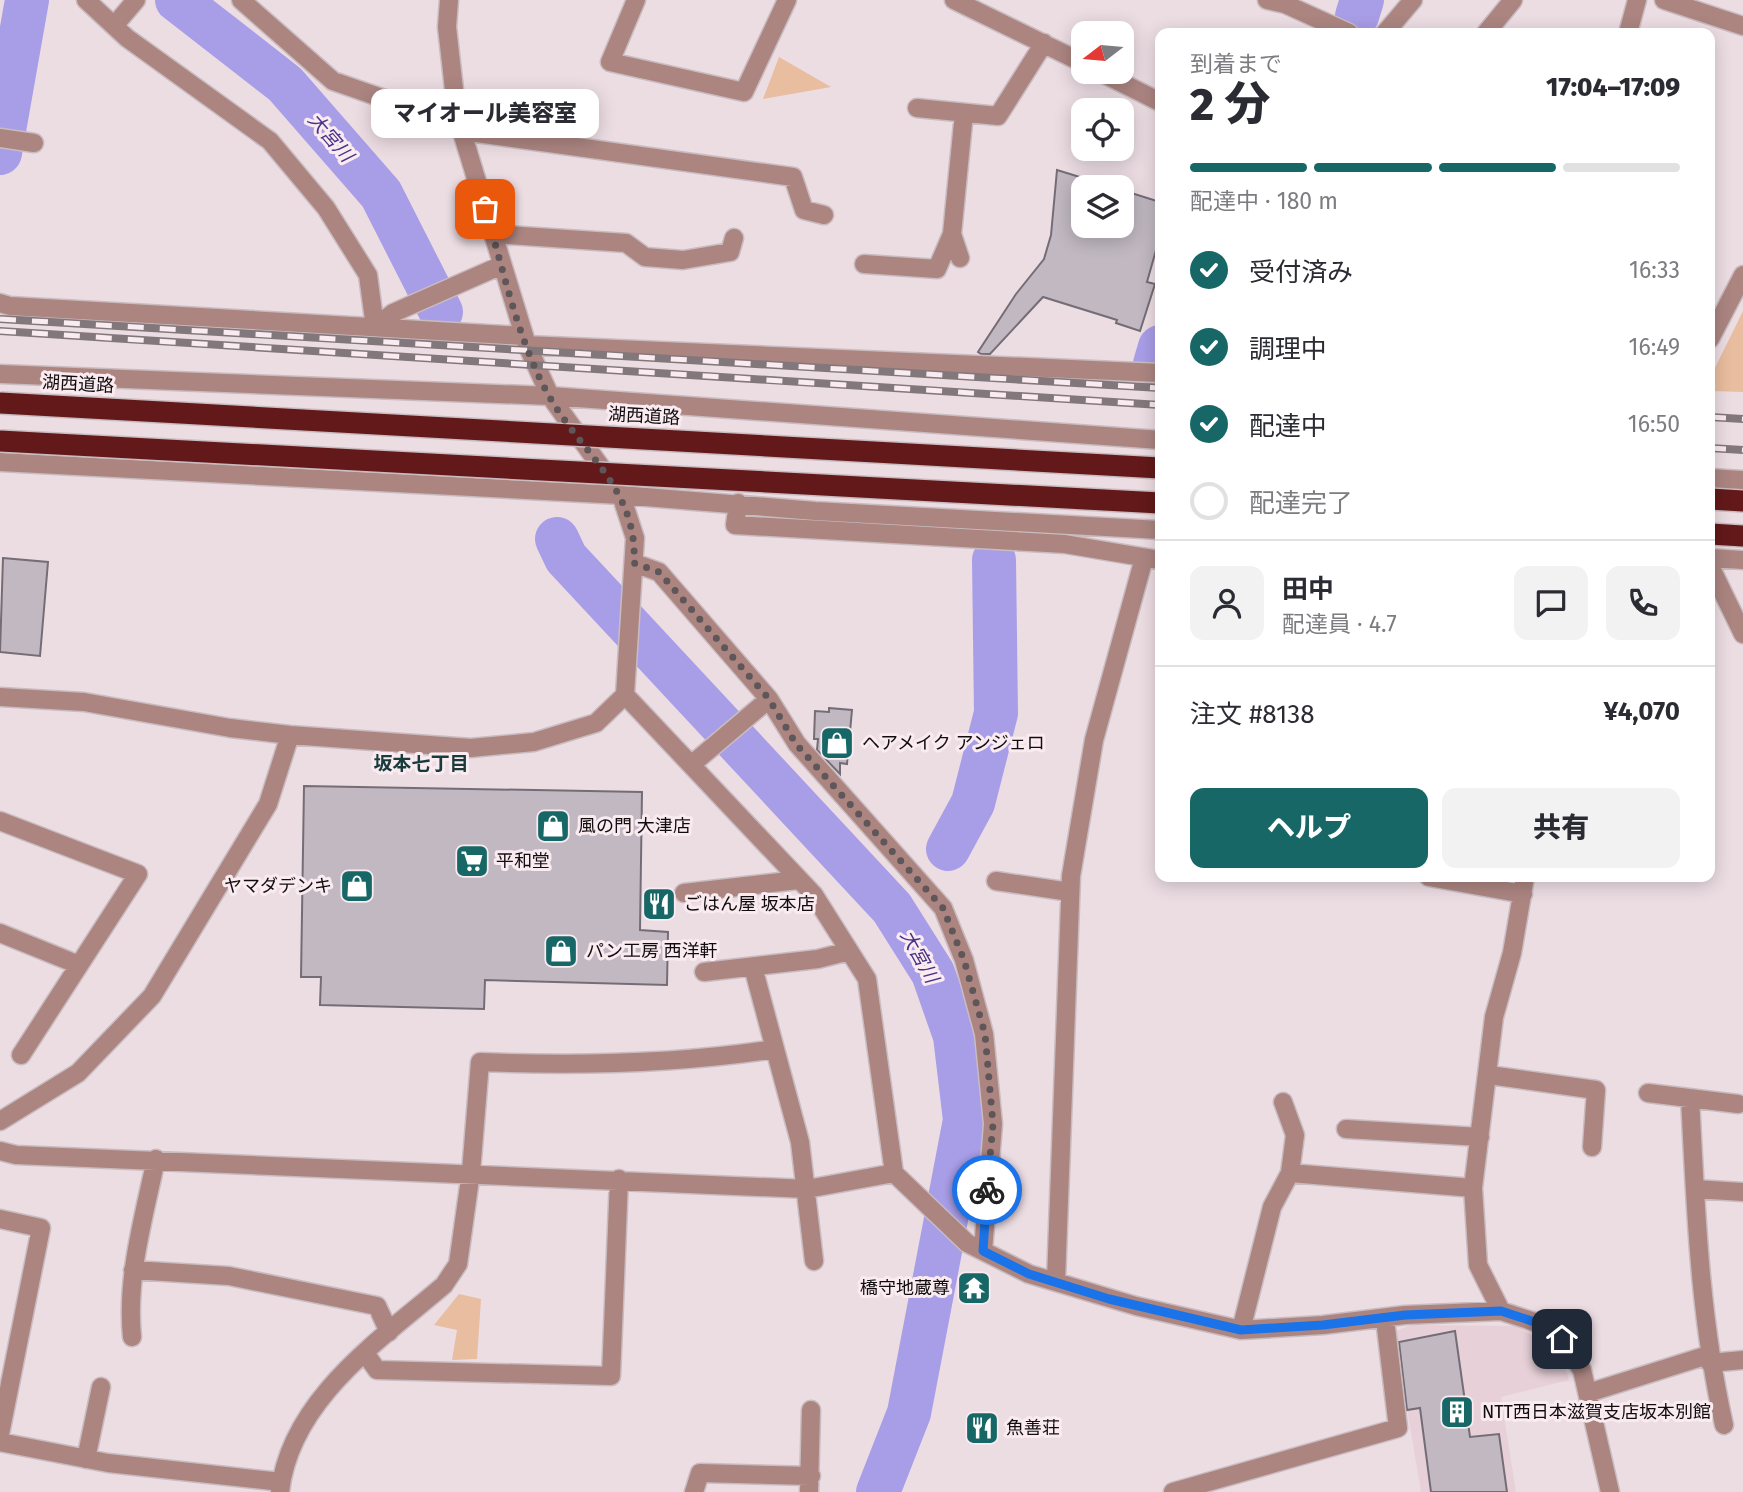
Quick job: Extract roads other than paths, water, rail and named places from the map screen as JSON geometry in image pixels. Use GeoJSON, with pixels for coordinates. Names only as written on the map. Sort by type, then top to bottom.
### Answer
{"type":"FeatureCollection","features":[{"type":"Feature","properties":{"kind":"highway","name":"湖西道路"},"geometry":{"type":"LineString","coordinates":[[0,403],[1155,468]]}},
{"type":"Feature","properties":{"kind":"highway"},"geometry":{"type":"LineString","coordinates":[[0,441],[1155,503]]}},
{"type":"Feature","properties":{"kind":"highway"},"geometry":{"type":"LineString","coordinates":[[1715,499],[1743,501]]}},
{"type":"Feature","properties":{"kind":"highway"},"geometry":{"type":"LineString","coordinates":[[1715,534],[1743,536]]}},
{"type":"Feature","properties":{"kind":"street"},"geometry":{"type":"LineString","coordinates":[[86,0],[115,26],[270,141],[326,208],[368,275],[375,327]]}},
{"type":"Feature","properties":{"kind":"street"},"geometry":{"type":"LineString","coordinates":[[115,26],[136,0]]}},
{"type":"Feature","properties":{"kind":"street"},"geometry":{"type":"LineString","coordinates":[[241,0],[333,81],[460,124],[793,177],[804,210],[824,215]]}},
{"type":"Feature","properties":{"kind":"street"},"geometry":{"type":"LineString","coordinates":[[0,697],[84,702],[230,728],[290,735],[471,748],[534,742],[596,723],[626,686],[635,538],[621,495],[550,396],[525,340],[460,124],[447,27],[449,0]]}},
{"type":"Feature","properties":{"kind":"street"},"geometry":{"type":"LineString","coordinates":[[636,0],[610,62],[744,92],[787,0]]}},
{"type":"Feature","properties":{"kind":"street"},"geometry":{"type":"LineString","coordinates":[[954,0],[1071,58]]}},
{"type":"Feature","properties":{"kind":"street"},"geometry":{"type":"LineString","coordinates":[[1267,0],[1286,2],[1339,28]]}},
{"type":"Feature","properties":{"kind":"street"},"geometry":{"type":"LineString","coordinates":[[1389,28],[1413,0]]}},
{"type":"Feature","properties":{"kind":"street"},"geometry":{"type":"LineString","coordinates":[[1490,28],[1513,0]]}},
{"type":"Feature","properties":{"kind":"street"},"geometry":{"type":"LineString","coordinates":[[1629,28],[1637,0]]}},
{"type":"Feature","properties":{"kind":"street"},"geometry":{"type":"LineString","coordinates":[[1664,0],[1743,26]]}},
{"type":"Feature","properties":{"kind":"street"},"geometry":{"type":"LineString","coordinates":[[917,108],[998,116],[1044,43]]}},
{"type":"Feature","properties":{"kind":"street"},"geometry":{"type":"LineString","coordinates":[[1124,84],[1155,100]]}},
{"type":"Feature","properties":{"kind":"street"},"geometry":{"type":"LineString","coordinates":[[864,264],[937,268],[952,234],[964,113]]}},
{"type":"Feature","properties":{"kind":"street"},"geometry":{"type":"LineString","coordinates":[[0,138],[34,143]]}},
{"type":"Feature","properties":{"kind":"street"},"geometry":{"type":"LineString","coordinates":[[493,234],[626,243],[645,257],[683,260],[730,252],[734,238]]}},
{"type":"Feature","properties":{"kind":"street"},"geometry":{"type":"LineString","coordinates":[[952,234],[960,258]]}},
{"type":"Feature","properties":{"kind":"street"},"geometry":{"type":"LineString","coordinates":[[375,327],[393,313],[460,281],[502,265]]}},
{"type":"Feature","properties":{"kind":"street"},"geometry":{"type":"LineString","coordinates":[[1715,329],[1743,275]]}},
{"type":"Feature","properties":{"kind":"street"},"geometry":{"type":"LineString","coordinates":[[5,304],[375,327],[525,340],[1155,373]]}},
{"type":"Feature","properties":{"kind":"street"},"geometry":{"type":"LineString","coordinates":[[0,374],[550,396],[1155,439]]}},
{"type":"Feature","properties":{"kind":"street"},"geometry":{"type":"LineString","coordinates":[[0,462],[621,495],[815,510],[1155,530]]}},
{"type":"Feature","properties":{"kind":"street"},"geometry":{"type":"LineString","coordinates":[[1715,478],[1743,480]]}},
{"type":"Feature","properties":{"kind":"street"},"geometry":{"type":"LineString","coordinates":[[738,503],[735,525],[1065,544],[1152,559],[1094,740],[1070,892],[1056,1281]]}},
{"type":"Feature","properties":{"kind":"street"},"geometry":{"type":"LineString","coordinates":[[968,538],[972,517]]}},
{"type":"Feature","properties":{"kind":"street"},"geometry":{"type":"LineString","coordinates":[[1065,544],[1069,524]]}},
{"type":"Feature","properties":{"kind":"street"},"geometry":{"type":"LineString","coordinates":[[1715,558],[1743,560]]}},
{"type":"Feature","properties":{"kind":"street"},"geometry":{"type":"LineString","coordinates":[[634,564],[659,572],[768,700],[796,744],[943,908],[964,960],[985,1034],[993,1124],[975,1247]]}},
{"type":"Feature","properties":{"kind":"street"},"geometry":{"type":"LineString","coordinates":[[1715,576],[1743,634]]}},
{"type":"Feature","properties":{"kind":"street"},"geometry":{"type":"LineString","coordinates":[[626,686],[691,765],[814,895],[867,979],[894,1173],[975,1247],[1029,1274],[1136,1306],[1241,1330],[1385,1319],[1405,1315],[1501,1311],[1538,1323],[1562,1339],[1582,1370],[1611,1492]]}},
{"type":"Feature","properties":{"kind":"street"},"geometry":{"type":"LineString","coordinates":[[691,765],[768,700]]}},
{"type":"Feature","properties":{"kind":"street"},"geometry":{"type":"LineString","coordinates":[[0,1121],[78,1073],[152,996],[268,804],[290,735]]}},
{"type":"Feature","properties":{"kind":"street"},"geometry":{"type":"LineString","coordinates":[[0,821],[138,874],[21,1055]]}},
{"type":"Feature","properties":{"kind":"street"},"geometry":{"type":"LineString","coordinates":[[684,893],[798,880]]}},
{"type":"Feature","properties":{"kind":"street"},"geometry":{"type":"LineString","coordinates":[[996,881],[1070,892]]}},
{"type":"Feature","properties":{"kind":"street"},"geometry":{"type":"LineString","coordinates":[[1482,882],[1524,886],[1494,1017],[1489,1075],[1473,1188],[1478,1265],[1501,1311]]}},
{"type":"Feature","properties":{"kind":"street"},"geometry":{"type":"LineString","coordinates":[[0,933],[79,965]]}},
{"type":"Feature","properties":{"kind":"street"},"geometry":{"type":"LineString","coordinates":[[704,972],[818,959],[849,951]]}},
{"type":"Feature","properties":{"kind":"street"},"geometry":{"type":"LineString","coordinates":[[752,967],[800,1142],[814,1261]]}},
{"type":"Feature","properties":{"kind":"street"},"geometry":{"type":"LineString","coordinates":[[0,1442],[86,1459],[280,1487],[301,1429],[327,1390],[365,1353],[444,1285],[458,1264],[471,1172],[480,1062],[579,1066],[727,1056],[775,1049]]}},
{"type":"Feature","properties":{"kind":"street"},"geometry":{"type":"LineString","coordinates":[[1489,1075],[1596,1090],[1592,1147]]}},
{"type":"Feature","properties":{"kind":"street"},"geometry":{"type":"LineString","coordinates":[[1648,1093],[1738,1104]]}},
{"type":"Feature","properties":{"kind":"street"},"geometry":{"type":"LineString","coordinates":[[1690,1098],[1699,1273],[1709,1359],[1724,1425]]}},
{"type":"Feature","properties":{"kind":"street"},"geometry":{"type":"LineString","coordinates":[[1241,1330],[1272,1207],[1290,1173],[1295,1135],[1283,1102]]}},
{"type":"Feature","properties":{"kind":"street"},"geometry":{"type":"LineString","coordinates":[[1346,1129],[1480,1137]]}},
{"type":"Feature","properties":{"kind":"street"},"geometry":{"type":"LineString","coordinates":[[0,1151],[16,1155],[471,1172],[807,1189],[894,1173]]}},
{"type":"Feature","properties":{"kind":"street"},"geometry":{"type":"LineString","coordinates":[[132,1337],[129,1308],[133,1270],[156,1159]]}},
{"type":"Feature","properties":{"kind":"street"},"geometry":{"type":"LineString","coordinates":[[1290,1173],[1473,1188]]}},
{"type":"Feature","properties":{"kind":"street"},"geometry":{"type":"LineString","coordinates":[[365,1353],[377,1370],[611,1376],[619,1179]]}},
{"type":"Feature","properties":{"kind":"street"},"geometry":{"type":"LineString","coordinates":[[1695,1189],[1743,1192]]}},
{"type":"Feature","properties":{"kind":"street"},"geometry":{"type":"LineString","coordinates":[[0,1219],[41,1228],[0,1434]]}},
{"type":"Feature","properties":{"kind":"street"},"geometry":{"type":"LineString","coordinates":[[133,1270],[229,1276],[377,1306],[389,1332]]}},
{"type":"Feature","properties":{"kind":"street"},"geometry":{"type":"LineString","coordinates":[[1173,1492],[1398,1428],[1385,1319]]}},
{"type":"Feature","properties":{"kind":"street"},"geometry":{"type":"LineString","coordinates":[[1588,1393],[1709,1359],[1743,1360]]}},
{"type":"Feature","properties":{"kind":"street"},"geometry":{"type":"LineString","coordinates":[[86,1459],[101,1387]]}},
{"type":"Feature","properties":{"kind":"street"},"geometry":{"type":"LineString","coordinates":[[694,1492],[699,1473],[810,1484],[811,1410]]}},
{"type":"Feature","properties":{"kind":"waterway"},"geometry":{"type":"LineString","coordinates":[[0,153],[27,0]]}},
{"type":"Feature","properties":{"kind":"waterway","name":"大宮川"},"geometry":{"type":"LineString","coordinates":[[177,0],[285,84],[381,194],[441,312]]}},
{"type":"Feature","properties":{"kind":"waterway","name":"大宮川"},"geometry":{"type":"LineString","coordinates":[[1357,16],[1362,0]]}},
{"type":"Feature","properties":{"kind":"waterway","name":"大宮川"},"geometry":{"type":"LineString","coordinates":[[557,539],[566,558],[892,908],[933,973],[955,1036],[965,1120],[909,1413],[878,1492]]}},
{"type":"Feature","properties":{"kind":"waterway","name":"大宮川"},"geometry":{"type":"LineString","coordinates":[[948,849],[973,803],[996,713],[994,560]]}},
{"type":"Feature","properties":{"kind":"railway"},"geometry":{"type":"LineString","coordinates":[[0,319],[1155,388]]}},
{"type":"Feature","properties":{"kind":"railway"},"geometry":{"type":"LineString","coordinates":[[0,331],[1155,405]]}},
{"type":"Feature","properties":{"kind":"railway"},"geometry":{"type":"LineString","coordinates":[[1715,417],[1743,419]]}},
{"type":"Feature","properties":{"kind":"railway"},"geometry":{"type":"LineString","coordinates":[[1715,448],[1743,450]]}},
{"type":"Feature","properties":{"kind":"place","name":"マイオール美容室"},"geometry":{"type":"Point","coordinates":[485,209]}},
{"type":"Feature","properties":{"kind":"place","name":"ヘアメイク アンジェロ"},"geometry":{"type":"Point","coordinates":[837,743]}},
{"type":"Feature","properties":{"kind":"place","name":"風の門 大津店"},"geometry":{"type":"Point","coordinates":[553,826]}},
{"type":"Feature","properties":{"kind":"place","name":"平和堂"},"geometry":{"type":"Point","coordinates":[472,861]}},
{"type":"Feature","properties":{"kind":"place","name":"ヤマダデンキ"},"geometry":{"type":"Point","coordinates":[357,886]}},
{"type":"Feature","properties":{"kind":"place","name":"ごはん屋 坂本店"},"geometry":{"type":"Point","coordinates":[659,904]}},
{"type":"Feature","properties":{"kind":"place","name":"パン工房 西洋軒"},"geometry":{"type":"Point","coordinates":[561,951]}},
{"type":"Feature","properties":{"kind":"place","name":"橋守地蔵尊"},"geometry":{"type":"Point","coordinates":[974,1288]}},
{"type":"Feature","properties":{"kind":"place","name":"NTT西日本滋賀支店坂本別館"},"geometry":{"type":"Point","coordinates":[1457,1412]}},
{"type":"Feature","properties":{"kind":"place","name":"魚善荘"},"geometry":{"type":"Point","coordinates":[982,1428]}},
{"type":"Feature","properties":{"kind":"district","name":"坂本七丁目"},"geometry":{"type":"Point","coordinates":[421,763]}}]}
